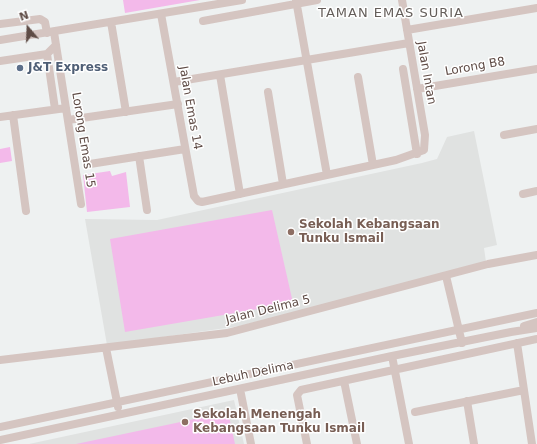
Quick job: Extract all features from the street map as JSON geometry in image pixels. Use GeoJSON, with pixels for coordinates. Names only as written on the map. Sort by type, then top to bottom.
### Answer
{"type":"FeatureCollection","features":[{"type":"Feature","properties":{"kind":"street"},"geometry":{"type":"LineString","coordinates":[[0,40],[242,0]]}},
{"type":"Feature","properties":{"kind":"street"},"geometry":{"type":"LineString","coordinates":[[202,21],[296,2],[317,0]]}},
{"type":"Feature","properties":{"kind":"street","name":"Jalan Intan"},"geometry":{"type":"LineString","coordinates":[[402,0],[424,135],[421,152]]}},
{"type":"Feature","properties":{"kind":"street"},"geometry":{"type":"LineString","coordinates":[[296,2],[327,175]]}},
{"type":"Feature","properties":{"kind":"street"},"geometry":{"type":"LineString","coordinates":[[407,30],[537,8]]}},
{"type":"Feature","properties":{"kind":"street","name":"Jalan Emas 14"},"geometry":{"type":"LineString","coordinates":[[161,14],[194,196],[202,202],[240,194]]}},
{"type":"Feature","properties":{"kind":"street"},"geometry":{"type":"LineString","coordinates":[[0,24],[40,19],[45,22],[51,32]]}},
{"type":"Feature","properties":{"kind":"street"},"geometry":{"type":"LineString","coordinates":[[111,22],[126,112]]}},
{"type":"Feature","properties":{"kind":"street","name":"Lorong Emas 15"},"geometry":{"type":"LineString","coordinates":[[51,32],[56,46],[81,204]]}},
{"type":"Feature","properties":{"kind":"street"},"geometry":{"type":"LineString","coordinates":[[0,61],[47,54],[56,46],[48,39],[32,35]]}},
{"type":"Feature","properties":{"kind":"street"},"geometry":{"type":"LineString","coordinates":[[0,44],[13,38]]}},
{"type":"Feature","properties":{"kind":"street"},"geometry":{"type":"LineString","coordinates":[[174,82],[409,43]]}},
{"type":"Feature","properties":{"kind":"street"},"geometry":{"type":"LineString","coordinates":[[47,54],[55,109]]}},
{"type":"Feature","properties":{"kind":"street"},"geometry":{"type":"LineString","coordinates":[[220,75],[240,194],[373,165],[421,152],[403,69]]}},
{"type":"Feature","properties":{"kind":"street","name":"Lorong B8"},"geometry":{"type":"LineString","coordinates":[[417,89],[537,69]]}},
{"type":"Feature","properties":{"kind":"street"},"geometry":{"type":"LineString","coordinates":[[358,77],[373,165]]}},
{"type":"Feature","properties":{"kind":"street"},"geometry":{"type":"LineString","coordinates":[[268,92],[283,184]]}},
{"type":"Feature","properties":{"kind":"street"},"geometry":{"type":"LineString","coordinates":[[68,120],[178,104]]}},
{"type":"Feature","properties":{"kind":"street"},"geometry":{"type":"LineString","coordinates":[[0,117],[66,108]]}},
{"type":"Feature","properties":{"kind":"street"},"geometry":{"type":"LineString","coordinates":[[13,116],[26,211]]}},
{"type":"Feature","properties":{"kind":"street"},"geometry":{"type":"LineString","coordinates":[[504,135],[537,129]]}},
{"type":"Feature","properties":{"kind":"street"},"geometry":{"type":"LineString","coordinates":[[90,164],[186,149]]}},
{"type":"Feature","properties":{"kind":"street"},"geometry":{"type":"LineString","coordinates":[[139,156],[147,210]]}},
{"type":"Feature","properties":{"kind":"street"},"geometry":{"type":"LineString","coordinates":[[523,194],[537,191]]}},
{"type":"Feature","properties":{"kind":"street","name":"Jalan Delima 5"},"geometry":{"type":"LineString","coordinates":[[0,360],[200,338],[242,330],[488,264],[537,255]]}},
{"type":"Feature","properties":{"kind":"street"},"geometry":{"type":"LineString","coordinates":[[446,276],[462,343]]}},
{"type":"Feature","properties":{"kind":"street"},"geometry":{"type":"LineString","coordinates":[[0,427],[537,313]]}},
{"type":"Feature","properties":{"kind":"street","name":"Lebuh Delima"},"geometry":{"type":"LineString","coordinates":[[511,332],[537,322]]}},
{"type":"Feature","properties":{"kind":"street","name":"Lebuh Delima"},"geometry":{"type":"LineString","coordinates":[[0,440],[16,440],[119,414],[240,390],[392,356],[537,328]]}},
{"type":"Feature","properties":{"kind":"street"},"geometry":{"type":"LineString","coordinates":[[307,444],[297,395],[298,392],[517,343],[537,340]]}},
{"type":"Feature","properties":{"kind":"street"},"geometry":{"type":"LineString","coordinates":[[517,343],[532,444]]}},
{"type":"Feature","properties":{"kind":"street"},"geometry":{"type":"LineString","coordinates":[[106,348],[119,414]]}},
{"type":"Feature","properties":{"kind":"street"},"geometry":{"type":"LineString","coordinates":[[392,356],[409,444]]}},
{"type":"Feature","properties":{"kind":"street"},"geometry":{"type":"LineString","coordinates":[[344,381],[357,444]]}},
{"type":"Feature","properties":{"kind":"street"},"geometry":{"type":"LineString","coordinates":[[240,390],[251,444]]}},
{"type":"Feature","properties":{"kind":"street"},"geometry":{"type":"LineString","coordinates":[[415,412],[524,390]]}},
{"type":"Feature","properties":{"kind":"street"},"geometry":{"type":"LineString","coordinates":[[467,401],[474,444]]}},
{"type":"Feature","properties":{"kind":"shaded area"},"geometry":{"type":"Polygon","coordinates":[[[123,0],[200,0],[125,13],[123,0]]]}},
{"type":"Feature","properties":{"kind":"shaded area","name":"Sekolah Kebangsaan Tunku Ismail"},"geometry":{"type":"Polygon","coordinates":[[[474,131],[497,245],[484,248],[486,262],[240,326],[107,345],[85,219],[157,220],[422,163],[437,159],[447,137],[474,131]]]}},
{"type":"Feature","properties":{"kind":"shaded area"},"geometry":{"type":"Polygon","coordinates":[[[10,147],[12,161],[0,163],[0,149],[10,147]]]}},
{"type":"Feature","properties":{"kind":"shaded area"},"geometry":{"type":"Polygon","coordinates":[[[110,171],[112,176],[126,172],[130,207],[87,212],[83,175],[110,171]]]}},
{"type":"Feature","properties":{"kind":"shaded area"},"geometry":{"type":"Polygon","coordinates":[[[272,210],[293,303],[125,332],[110,239],[272,210]]]}},
{"type":"Feature","properties":{"kind":"shaded area","name":"Sekolah Menengah Kebangsaan Tunku Ismail"},"geometry":{"type":"Polygon","coordinates":[[[234,400],[244,444],[29,444],[234,400]]]}},
{"type":"Feature","properties":{"kind":"shaded area"},"geometry":{"type":"Polygon","coordinates":[[[228,412],[235,444],[76,444],[228,412]]]}},
{"type":"Feature","properties":{"kind":"place","name":"J&T Express"},"geometry":{"type":"Point","coordinates":[20,68]}},
{"type":"Feature","properties":{"kind":"place","name":"Sekolah Kebangsaan Tunku Ismail"},"geometry":{"type":"Point","coordinates":[291,232]}},
{"type":"Feature","properties":{"kind":"place","name":"Sekolah Menengah Kebangsaan Tunku Ismail"},"geometry":{"type":"Point","coordinates":[185,422]}},
{"type":"Feature","properties":{"kind":"district","name":"TAMAN EMAS SURIA"},"geometry":{"type":"Point","coordinates":[391,14]}}]}
